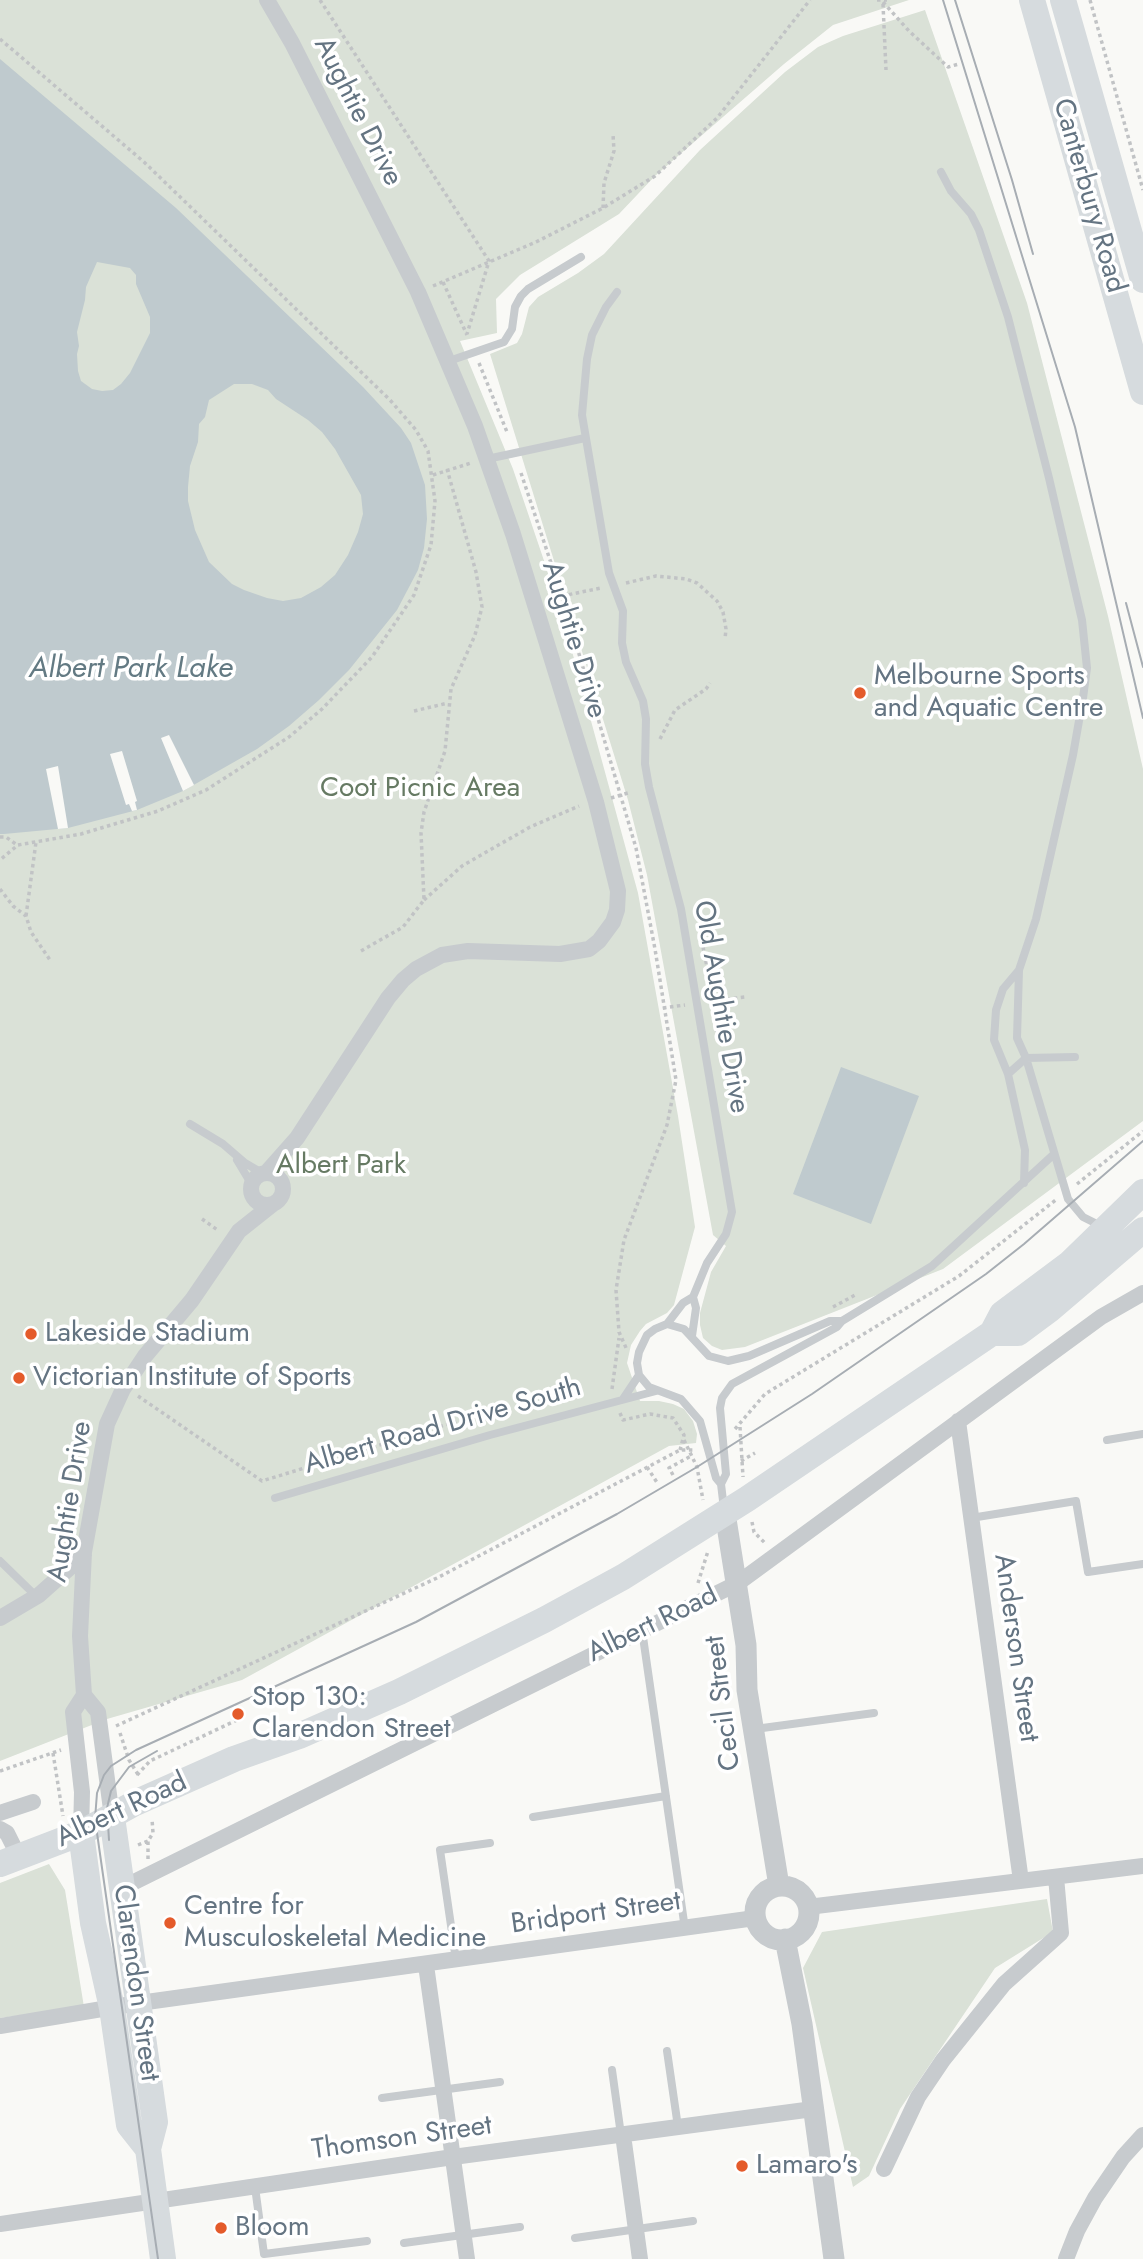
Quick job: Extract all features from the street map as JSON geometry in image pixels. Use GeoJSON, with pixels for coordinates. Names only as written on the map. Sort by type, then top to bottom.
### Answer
{"type":"FeatureCollection","features":[{"type":"Feature","properties":{"kind":"main road","name":"Canterbury Road"},"geometry":{"type":"LineString","coordinates":[[1032,0],[1143,392]]}},
{"type":"Feature","properties":{"kind":"main road","name":"Canterbury Road"},"geometry":{"type":"LineString","coordinates":[[1063,0],[1143,280]]}},
{"type":"Feature","properties":{"kind":"main road","name":"Albert Road"},"geometry":{"type":"LineString","coordinates":[[9,1860],[80,1833],[135,1803],[234,1759],[299,1736],[399,1692],[544,1620],[623,1577],[725,1513],[992,1333],[1002,1314],[1069,1265],[1143,1192]]}},
{"type":"Feature","properties":{"kind":"main road","name":"Albert Road"},"geometry":{"type":"LineString","coordinates":[[992,1333],[1018,1333],[1143,1230]]}},
{"type":"Feature","properties":{"kind":"main road","name":"Clarendon Street"},"geometry":{"type":"LineString","coordinates":[[112,1816],[155,2122],[148,2149],[163,2259]]}},
{"type":"Feature","properties":{"kind":"main road","name":"Clarendon Street"},"geometry":{"type":"LineString","coordinates":[[80,1833],[93,1923],[112,2008],[130,2125],[148,2149]]}},
{"type":"Feature","properties":{"kind":"street","name":"Aughtie Drive"},"geometry":{"type":"LineString","coordinates":[[80,1833],[82,1791],[74,1712],[84,1696],[80,1636],[84,1555],[106,1431],[123,1389],[145,1356],[192,1300],[239,1231],[258,1181],[297,1138],[388,998],[403,980],[416,969],[442,955],[468,951],[560,954],[589,949],[599,941],[613,922],[617,910],[618,891],[596,802],[513,534],[449,361],[418,292],[292,43],[267,0]]}},
{"type":"Feature","properties":{"kind":"street","name":"Aughtie Drive"},"geometry":{"type":"LineString","coordinates":[[283,1188],[284,1173],[297,1138]]}},
{"type":"Feature","properties":{"kind":"street"},"geometry":{"type":"LineString","coordinates":[[276,1176],[283,1188],[282,1195],[273,1203],[260,1203],[258,1181],[276,1176]]}},
{"type":"Feature","properties":{"kind":"street","name":"Aughtie Drive"},"geometry":{"type":"LineString","coordinates":[[239,1231],[273,1203]]}},
{"type":"Feature","properties":{"kind":"street","name":"Albert Road"},"geometry":{"type":"LineString","coordinates":[[122,1888],[738,1583],[1101,1317],[1143,1293]]}},
{"type":"Feature","properties":{"kind":"street","name":"Anderson Street"},"geometry":{"type":"LineString","coordinates":[[958,1421],[1021,1881]]}},
{"type":"Feature","properties":{"kind":"street","name":"Cecil Street"},"geometry":{"type":"LineString","coordinates":[[725,1513],[746,1645],[747,1690],[779,1886]]}},
{"type":"Feature","properties":{"kind":"street"},"geometry":{"type":"LineString","coordinates":[[0,1618],[37,1597],[84,1555]]}},
{"type":"Feature","properties":{"kind":"street","name":"Aughtie Drive"},"geometry":{"type":"LineString","coordinates":[[84,1696],[98,1712],[112,1816]]}},
{"type":"Feature","properties":{"kind":"street","name":"Albert Road"},"geometry":{"type":"LineString","coordinates":[[0,1813],[33,1801]]}},
{"type":"Feature","properties":{"kind":"street","name":"Albert Road"},"geometry":{"type":"LineString","coordinates":[[0,1829],[7,1833],[9,1860]]}},
{"type":"Feature","properties":{"kind":"street"},"geometry":{"type":"LineString","coordinates":[[808,1907],[1143,1866]]}},
{"type":"Feature","properties":{"kind":"street"},"geometry":{"type":"LineString","coordinates":[[884,2169],[918,2097],[948,2053],[1004,1984],[1061,1933],[1056,1877]]}},
{"type":"Feature","properties":{"kind":"street"},"geometry":{"type":"LineString","coordinates":[[779,1886],[796,1889],[808,1907],[806,1925],[801,1932],[785,1939],[776,1939],[765,1934],[755,1918],[756,1903],[760,1896],[779,1886]]}},
{"type":"Feature","properties":{"kind":"street","name":"Bridport Street"},"geometry":{"type":"LineString","coordinates":[[112,2008],[755,1918]]}},
{"type":"Feature","properties":{"kind":"street"},"geometry":{"type":"LineString","coordinates":[[785,1939],[802,2024],[834,2259]]}},
{"type":"Feature","properties":{"kind":"street"},"geometry":{"type":"LineString","coordinates":[[426,1965],[467,2259]]}},
{"type":"Feature","properties":{"kind":"street"},"geometry":{"type":"LineString","coordinates":[[0,2026],[112,2008]]}},
{"type":"Feature","properties":{"kind":"street","name":"Thomson Street"},"geometry":{"type":"LineString","coordinates":[[0,2224],[453,2157],[813,2109]]}},
{"type":"Feature","properties":{"kind":"street"},"geometry":{"type":"LineString","coordinates":[[622,2135],[640,2259]]}},
{"type":"Feature","properties":{"kind":"street"},"geometry":{"type":"LineString","coordinates":[[1066,2259],[1094,2198],[1123,2157],[1143,2135]]}},
{"type":"Feature","properties":{"kind":"lane"},"geometry":{"type":"LineString","coordinates":[[941,172],[979,230],[1008,317],[1052,491],[1087,650],[1087,668],[1073,755],[1037,919],[1019,970],[1017,1038],[1026,1058],[1065,1193],[1077,1212],[1105,1228]]}},
{"type":"Feature","properties":{"kind":"lane"},"geometry":{"type":"LineString","coordinates":[[449,361],[505,342],[513,329],[515,307],[521,296],[581,257]]}},
{"type":"Feature","properties":{"kind":"lane","name":"Old Aughtie Drive"},"geometry":{"type":"LineString","coordinates":[[617,292],[597,323],[589,351],[582,401],[585,438],[612,585],[623,611],[622,633],[626,662],[643,701],[646,719],[645,764],[649,787],[681,909],[732,1212],[726,1234],[707,1262],[693,1297],[695,1308],[692,1336]]}},
{"type":"Feature","properties":{"kind":"lane"},"geometry":{"type":"LineString","coordinates":[[486,459],[585,438]]}},
{"type":"Feature","properties":{"kind":"lane"},"geometry":{"type":"LineString","coordinates":[[1019,970],[1003,989],[996,1010],[994,1040],[1008,1074],[1025,1150],[1024,1183]]}},
{"type":"Feature","properties":{"kind":"lane"},"geometry":{"type":"LineString","coordinates":[[1008,1074],[1026,1058],[1075,1057]]}},
{"type":"Feature","properties":{"kind":"lane"},"geometry":{"type":"LineString","coordinates":[[190,1124],[223,1144],[258,1181]]}},
{"type":"Feature","properties":{"kind":"lane"},"geometry":{"type":"LineString","coordinates":[[231,1152],[258,1181]]}},
{"type":"Feature","properties":{"kind":"lane"},"geometry":{"type":"LineString","coordinates":[[721,1484],[726,1474],[720,1408],[722,1398],[732,1384],[837,1327],[842,1321],[932,1266],[1054,1155]]}},
{"type":"Feature","properties":{"kind":"lane","name":"Old Aughtie Drive"},"geometry":{"type":"LineString","coordinates":[[667,1324],[683,1303],[693,1297]]}},
{"type":"Feature","properties":{"kind":"lane"},"geometry":{"type":"LineString","coordinates":[[725,1513],[721,1484],[716,1478],[700,1421],[681,1399],[649,1388],[639,1375],[637,1363],[642,1343],[647,1335],[667,1324],[684,1329],[706,1354],[728,1361],[749,1356],[830,1321],[842,1321]]}},
{"type":"Feature","properties":{"kind":"lane","name":"Albert Road Drive South"},"geometry":{"type":"LineString","coordinates":[[623,1399],[639,1375]]}},
{"type":"Feature","properties":{"kind":"lane","name":"Albert Road Drive South"},"geometry":{"type":"LineString","coordinates":[[275,1498],[490,1435],[656,1391]]}},
{"type":"Feature","properties":{"kind":"lane"},"geometry":{"type":"LineString","coordinates":[[1107,1440],[1143,1434]]}},
{"type":"Feature","properties":{"kind":"lane"},"geometry":{"type":"LineString","coordinates":[[971,1518],[1076,1502],[1088,1572],[1143,1564]]}},
{"type":"Feature","properties":{"kind":"lane"},"geometry":{"type":"LineString","coordinates":[[0,1561],[37,1597]]}},
{"type":"Feature","properties":{"kind":"lane"},"geometry":{"type":"LineString","coordinates":[[642,1630],[685,1929]]}},
{"type":"Feature","properties":{"kind":"lane"},"geometry":{"type":"LineString","coordinates":[[753,1730],[873,1713]]}},
{"type":"Feature","properties":{"kind":"lane"},"geometry":{"type":"LineString","coordinates":[[533,1817],[666,1796]]}},
{"type":"Feature","properties":{"kind":"lane"},"geometry":{"type":"LineString","coordinates":[[456,1960],[440,1850],[490,1843]]}},
{"type":"Feature","properties":{"kind":"lane"},"geometry":{"type":"LineString","coordinates":[[667,2050],[678,2128]]}},
{"type":"Feature","properties":{"kind":"lane"},"geometry":{"type":"LineString","coordinates":[[612,2070],[622,2135]]}},
{"type":"Feature","properties":{"kind":"lane"},"geometry":{"type":"LineString","coordinates":[[383,2098],[500,2082]]}},
{"type":"Feature","properties":{"kind":"lane"},"geometry":{"type":"LineString","coordinates":[[255,2186],[264,2254],[367,2242]]}},
{"type":"Feature","properties":{"kind":"lane"},"geometry":{"type":"LineString","coordinates":[[575,2238],[693,2221]]}},
{"type":"Feature","properties":{"kind":"lane"},"geometry":{"type":"LineString","coordinates":[[404,2243],[520,2227]]}},
{"type":"Feature","properties":{"kind":"path"},"geometry":{"type":"LineString","coordinates":[[320,0],[489,261],[467,334]]}},
{"type":"Feature","properties":{"kind":"path"},"geometry":{"type":"LineString","coordinates":[[418,292],[536,242],[603,208],[655,176],[717,118],[810,0]]}},
{"type":"Feature","properties":{"kind":"path"},"geometry":{"type":"LineString","coordinates":[[877,0],[885,1],[909,31],[948,67],[959,64]]}},
{"type":"Feature","properties":{"kind":"path"},"geometry":{"type":"LineString","coordinates":[[1090,0],[1143,190]]}},
{"type":"Feature","properties":{"kind":"path"},"geometry":{"type":"LineString","coordinates":[[885,1],[886,70]]}},
{"type":"Feature","properties":{"kind":"path"},"geometry":{"type":"LineString","coordinates":[[0,39],[144,162],[390,400],[416,430],[428,451],[435,500],[431,545],[414,595],[372,657],[322,709],[289,737],[206,790],[158,811],[81,834],[18,845],[0,860]]}},
{"type":"Feature","properties":{"kind":"path"},"geometry":{"type":"LineString","coordinates":[[603,208],[606,174],[614,151],[613,134]]}},
{"type":"Feature","properties":{"kind":"path"},"geometry":{"type":"LineString","coordinates":[[443,282],[470,341]]}},
{"type":"Feature","properties":{"kind":"path"},"geometry":{"type":"LineString","coordinates":[[477,359],[508,432]]}},
{"type":"Feature","properties":{"kind":"path"},"geometry":{"type":"LineString","coordinates":[[433,475],[486,459]]}},
{"type":"Feature","properties":{"kind":"path"},"geometry":{"type":"LineString","coordinates":[[424,900],[422,823],[445,751],[451,689],[475,635],[482,607],[477,572],[447,469]]}},
{"type":"Feature","properties":{"kind":"path"},"geometry":{"type":"LineString","coordinates":[[521,473],[562,596],[636,848],[676,1080],[667,1125],[624,1240],[616,1290],[621,1339],[637,1363]]}},
{"type":"Feature","properties":{"kind":"path"},"geometry":{"type":"LineString","coordinates":[[562,596],[656,576],[686,579],[697,583],[717,601],[723,612],[725,639]]}},
{"type":"Feature","properties":{"kind":"path"},"geometry":{"type":"LineString","coordinates":[[659,748],[661,735],[675,710],[706,689],[710,683]]}},
{"type":"Feature","properties":{"kind":"path"},"geometry":{"type":"LineString","coordinates":[[414,711],[449,703]]}},
{"type":"Feature","properties":{"kind":"path"},"geometry":{"type":"LineString","coordinates":[[611,798],[631,792]]}},
{"type":"Feature","properties":{"kind":"path"},"geometry":{"type":"LineString","coordinates":[[361,951],[402,927],[424,900],[462,866],[530,827],[582,805]]}},
{"type":"Feature","properties":{"kind":"path"},"geometry":{"type":"LineString","coordinates":[[0,837],[6,837],[18,845]]}},
{"type":"Feature","properties":{"kind":"path"},"geometry":{"type":"LineString","coordinates":[[36,842],[26,916],[31,932],[50,960]]}},
{"type":"Feature","properties":{"kind":"path"},"geometry":{"type":"LineString","coordinates":[[0,889],[13,906],[26,916]]}},
{"type":"Feature","properties":{"kind":"path"},"geometry":{"type":"LineString","coordinates":[[703,946],[714,1001],[717,1034]]}},
{"type":"Feature","properties":{"kind":"path"},"geometry":{"type":"LineString","coordinates":[[707,1001],[745,997]]}},
{"type":"Feature","properties":{"kind":"path"},"geometry":{"type":"LineString","coordinates":[[663,1008],[687,1004]]}},
{"type":"Feature","properties":{"kind":"path"},"geometry":{"type":"LineString","coordinates":[[723,1437],[740,1427],[746,1414],[765,1394],[959,1276],[1143,1131]]}},
{"type":"Feature","properties":{"kind":"path"},"geometry":{"type":"LineString","coordinates":[[827,1310],[870,1287],[874,1301]]}},
{"type":"Feature","properties":{"kind":"path"},"geometry":{"type":"LineString","coordinates":[[123,1389],[145,1400],[262,1481],[481,1414],[490,1435]]}},
{"type":"Feature","properties":{"kind":"path"},"geometry":{"type":"LineString","coordinates":[[673,1475],[669,1468],[691,1456],[684,1440]]}},
{"type":"Feature","properties":{"kind":"path"},"geometry":{"type":"LineString","coordinates":[[101,1732],[437,1578],[680,1450],[698,1450],[708,1445]]}},
{"type":"Feature","properties":{"kind":"path"},"geometry":{"type":"LineString","coordinates":[[740,1461],[755,1453]]}},
{"type":"Feature","properties":{"kind":"path"},"geometry":{"type":"LineString","coordinates":[[647,1467],[658,1484]]}},
{"type":"Feature","properties":{"kind":"path"},"geometry":{"type":"LineString","coordinates":[[691,1606],[709,1549]]}},
{"type":"Feature","properties":{"kind":"path"},"geometry":{"type":"LineString","coordinates":[[137,1775],[150,1761],[237,1720]]}},
{"type":"Feature","properties":{"kind":"path"},"geometry":{"type":"LineString","coordinates":[[0,1771],[77,1745]]}},
{"type":"Feature","properties":{"kind":"green space","name":"Albert Park"},"geometry":{"type":"Polygon","coordinates":[[[0,0],[909,0],[833,25],[655,176],[619,214],[520,275],[496,299],[497,333],[460,341],[513,469],[561,611],[638,893],[695,1227],[674,1305],[667,1313],[646,1324],[640,1331],[631,1345],[627,1363],[640,1401],[659,1401],[684,1409],[693,1421],[697,1434],[696,1443],[669,1446],[242,1680],[107,1719],[0,1761],[0,0]]]}},
{"type":"Feature","properties":{"kind":"green space","name":"Melbourne Sports and Aquatic Centre"},"geometry":{"type":"Polygon","coordinates":[[[925,10],[1027,303],[1108,616],[1143,769],[1143,1121],[943,1269],[745,1347],[722,1350],[703,1338],[700,1313],[711,1272],[726,1246],[713,1235],[647,875],[628,800],[490,354],[517,343],[529,307],[538,297],[604,254],[700,150],[785,72],[818,47],[843,36],[925,10]]]}},
{"type":"Feature","properties":{"kind":"green space"},"geometry":{"type":"Polygon","coordinates":[[[49,1864],[65,1890],[84,2007],[0,2018],[0,1883],[49,1864]]]}},
{"type":"Feature","properties":{"kind":"green space"},"geometry":{"type":"Polygon","coordinates":[[[1047,1899],[1053,1932],[995,1968],[900,2109],[869,2176],[853,2187],[803,1968],[822,1932],[1047,1899]]]}},
{"type":"Feature","properties":{"kind":"water","name":"Albert Park Lake"},"geometry":{"type":"Polygon","coordinates":[[[0,59],[176,208],[363,387],[401,428],[411,443],[425,485],[427,519],[418,570],[397,610],[349,670],[289,726],[257,749],[183,791],[137,810],[68,828],[0,834],[0,59]],[[97,262],[86,287],[77,332],[77,354],[81,381],[92,389],[102,391],[113,390],[130,373],[150,333],[150,317],[136,284],[136,275],[130,268],[97,262]],[[234,384],[209,400],[205,417],[199,424],[198,442],[190,466],[188,487],[188,501],[195,530],[209,562],[232,584],[267,598],[283,601],[301,598],[335,575],[348,555],[363,514],[361,495],[335,449],[322,432],[276,399],[268,390],[252,384],[234,384]]]}},
{"type":"Feature","properties":{"kind":"water"},"geometry":{"type":"Polygon","coordinates":[[[841,1067],[919,1096],[871,1224],[793,1194],[841,1067]]]}},
{"type":"Feature","properties":{"kind":"pier"},"geometry":{"type":"Polygon","coordinates":[[[169,735],[194,785],[183,791],[161,738],[169,735]]]}},
{"type":"Feature","properties":{"kind":"pier"},"geometry":{"type":"Polygon","coordinates":[[[122,751],[137,801],[137,810],[132,811],[129,804],[126,805],[110,754],[122,751]]]}},
{"type":"Feature","properties":{"kind":"pier"},"geometry":{"type":"Polygon","coordinates":[[[58,766],[68,828],[58,829],[46,769],[58,766]]]}},
{"type":"Feature","properties":{"kind":"tram line"},"geometry":{"type":"LineString","coordinates":[[943,0],[1075,427],[1143,718]]}},
{"type":"Feature","properties":{"kind":"tram line"},"geometry":{"type":"LineString","coordinates":[[955,0],[1033,254]]}},
{"type":"Feature","properties":{"kind":"tram line"},"geometry":{"type":"LineString","coordinates":[[1126,603],[1143,667]]}},
{"type":"Feature","properties":{"kind":"tram line"},"geometry":{"type":"LineString","coordinates":[[158,2259],[95,1819],[97,1793],[111,1766],[136,1750],[416,1622],[617,1514],[697,1467],[812,1394],[986,1274],[1143,1141]]}},
{"type":"Feature","properties":{"kind":"tram line"},"geometry":{"type":"LineString","coordinates":[[109,1840],[107,1808],[111,1791],[129,1767],[157,1751]]}},
{"type":"Feature","properties":{"kind":"place","name":"Melbourne Sports and Aquatic Centre"},"geometry":{"type":"Point","coordinates":[860,693]}},
{"type":"Feature","properties":{"kind":"place","name":"Lakeside Stadium"},"geometry":{"type":"Point","coordinates":[31,1334]}},
{"type":"Feature","properties":{"kind":"place","name":"Victorian Institute of Sports"},"geometry":{"type":"Point","coordinates":[19,1378]}},
{"type":"Feature","properties":{"kind":"place","name":"Stop 130: Clarendon Street"},"geometry":{"type":"Point","coordinates":[238,1714]}},
{"type":"Feature","properties":{"kind":"place","name":"Centre for Musculoskeletal Medicine"},"geometry":{"type":"Point","coordinates":[170,1923]}},
{"type":"Feature","properties":{"kind":"place","name":"Lamaro's"},"geometry":{"type":"Point","coordinates":[742,2166]}},
{"type":"Feature","properties":{"kind":"place","name":"Bloom"},"geometry":{"type":"Point","coordinates":[221,2228]}},
{"type":"Feature","properties":{"kind":"park label","name":"Coot Picnic Area"},"geometry":{"type":"Point","coordinates":[420,789]}}]}
